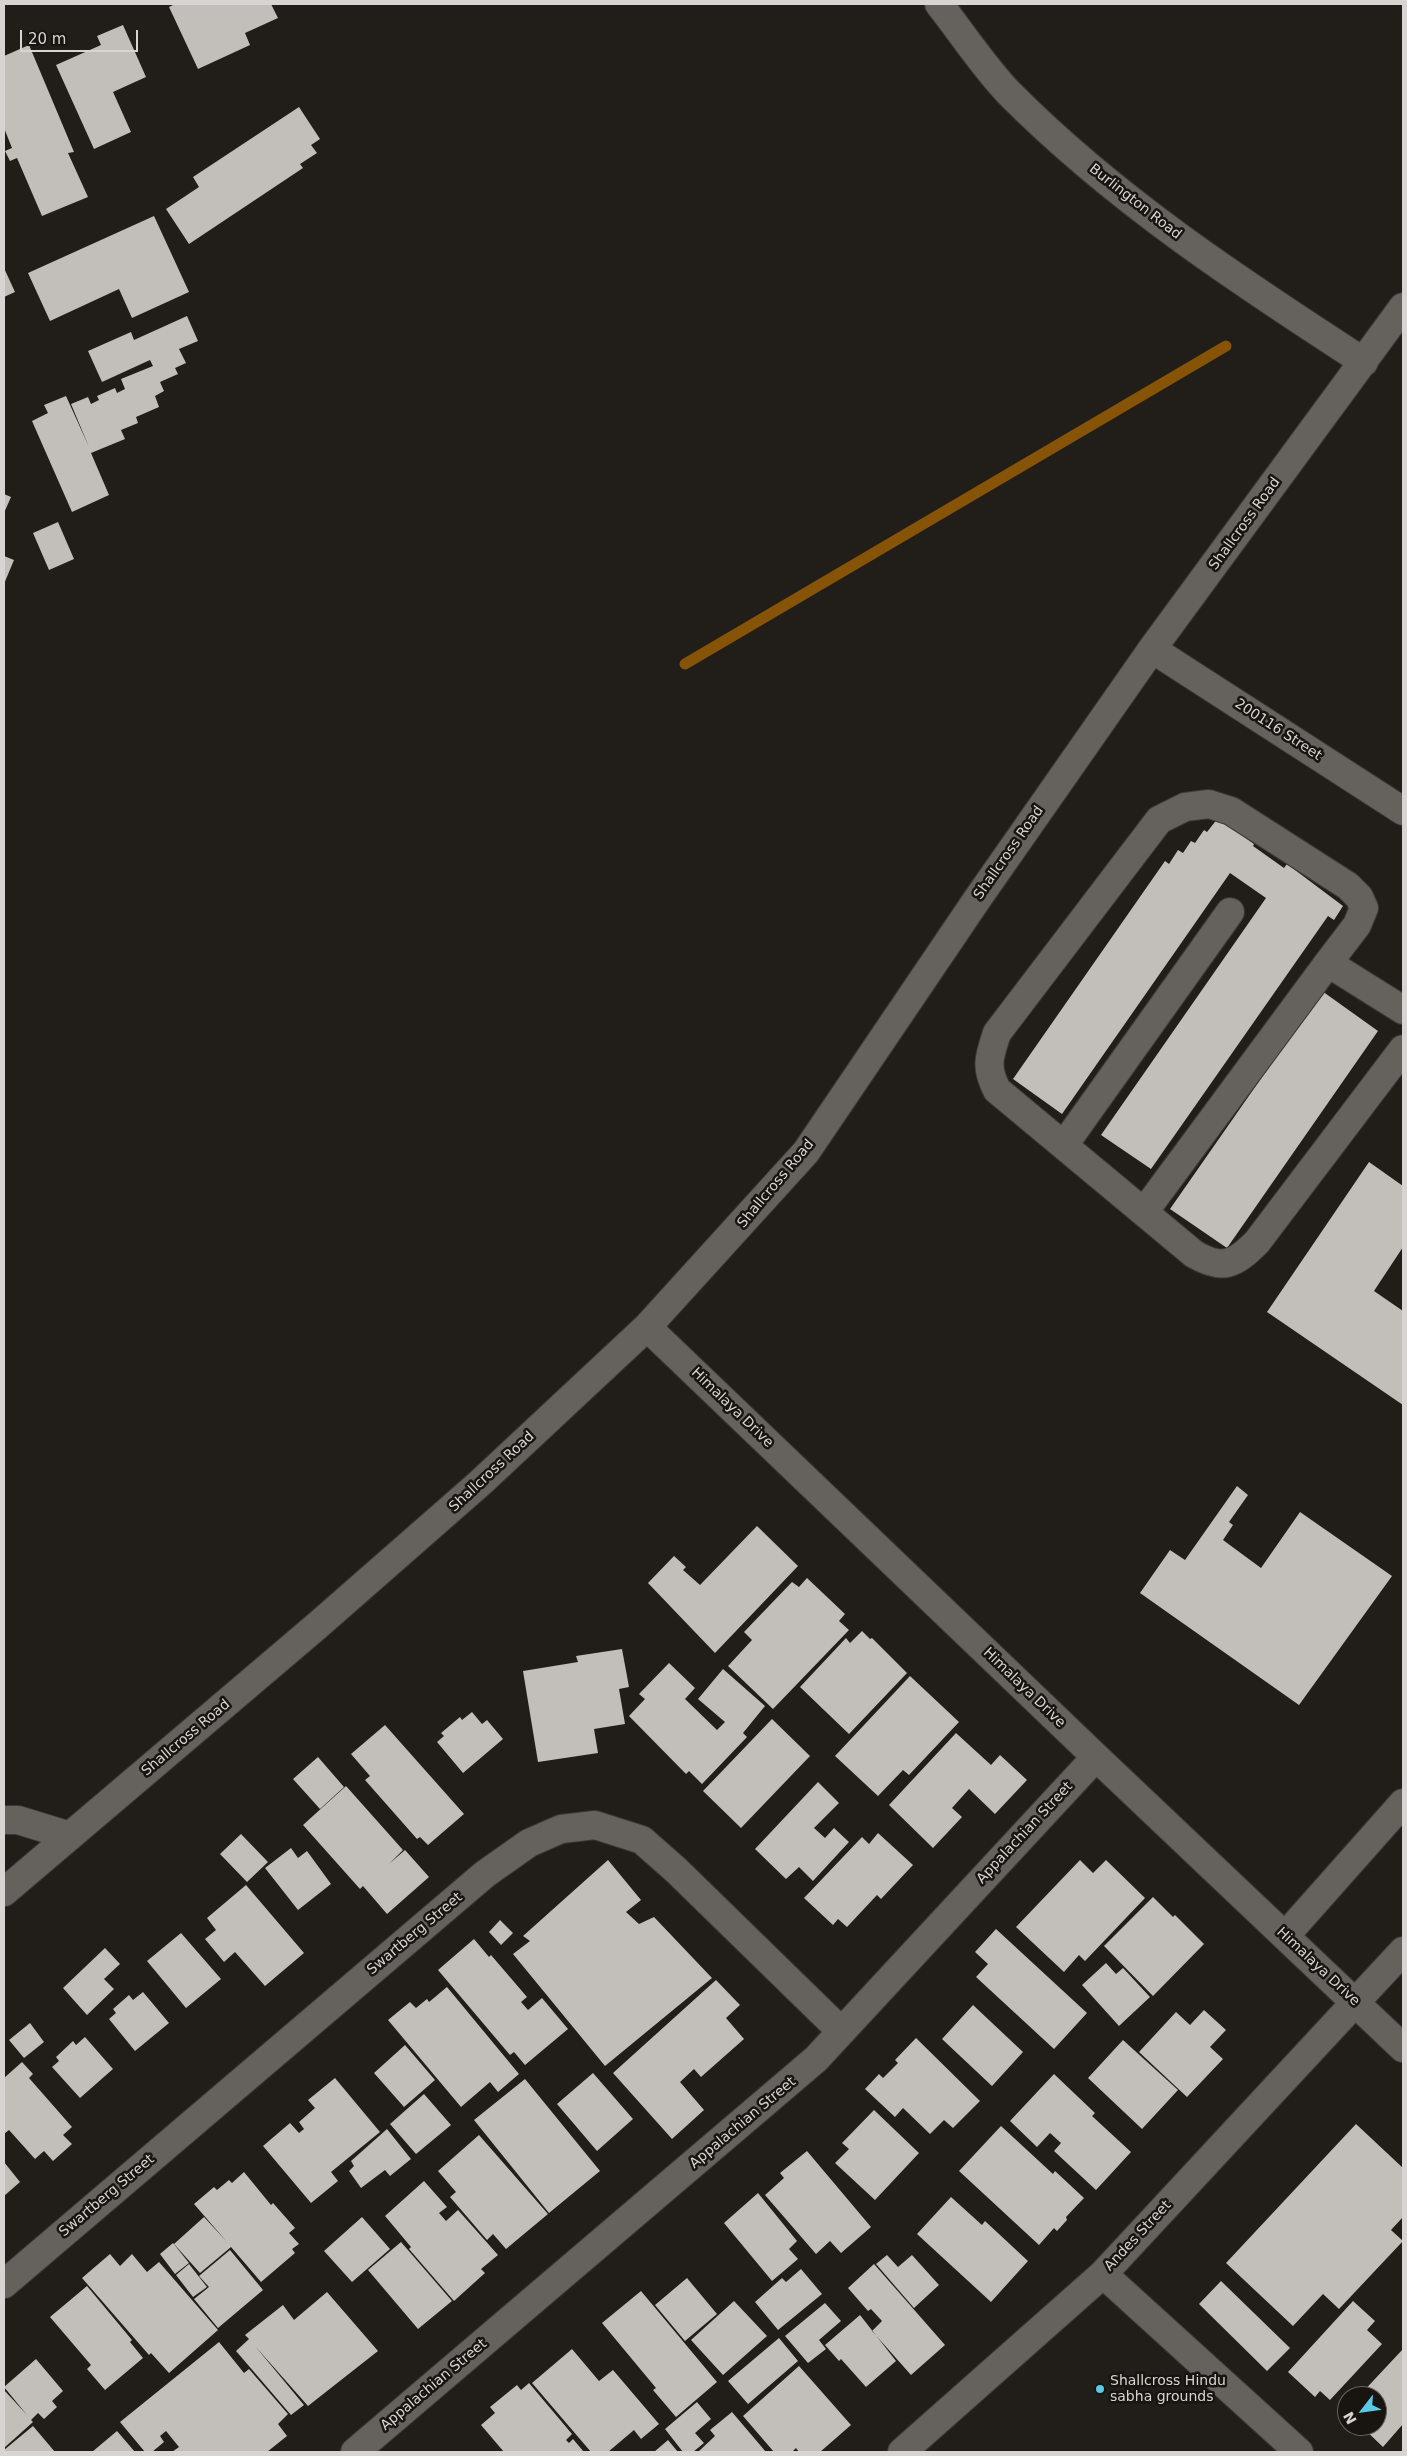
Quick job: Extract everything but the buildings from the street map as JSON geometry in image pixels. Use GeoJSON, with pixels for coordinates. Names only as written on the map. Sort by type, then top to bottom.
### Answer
{"type":"FeatureCollection","features":[{"type":"Feature","properties":{"kind":"street","name":"Burlington Road"},"geometry":{"type":"LineString","coordinates":[[939,4],[1008,91],[1091,170],[1235,278],[1364,362]]}},
{"type":"Feature","properties":{"kind":"street","name":"Shallcross Road"},"geometry":{"type":"LineString","coordinates":[[4,1892],[318,1626],[480,1484],[647,1327],[806,1152],[984,890],[1152,649],[1403,307]]}},
{"type":"Feature","properties":{"kind":"street","name":"200116 Street"},"geometry":{"type":"LineString","coordinates":[[1152,649],[1403,811]]}},
{"type":"Feature","properties":{"kind":"street"},"geometry":{"type":"LineString","coordinates":[[1144,1212],[1357,925],[1364,908],[1358,897],[1348,886],[1231,811],[1208,804],[1184,807],[1159,820],[997,1033],[989,1056],[989,1074],[997,1090],[1194,1254],[1210,1264],[1225,1264],[1240,1259],[1257,1242],[1403,1049]]}},
{"type":"Feature","properties":{"kind":"street"},"geometry":{"type":"LineString","coordinates":[[1064,1145],[1230,912]]}},
{"type":"Feature","properties":{"kind":"street"},"geometry":{"type":"LineString","coordinates":[[1328,963],[1403,1010]]}},
{"type":"Feature","properties":{"kind":"street","name":"Himalaya Drive"},"geometry":{"type":"LineString","coordinates":[[647,1327],[1403,2048]]}},
{"type":"Feature","properties":{"kind":"street","name":"Appalachian Street"},"geometry":{"type":"LineString","coordinates":[[355,2452],[816,2059],[1096,1757]]}},
{"type":"Feature","properties":{"kind":"street"},"geometry":{"type":"LineString","coordinates":[[1284,1936],[1403,1804]]}},
{"type":"Feature","properties":{"kind":"street"},"geometry":{"type":"LineString","coordinates":[[4,1820],[18,1820],[70,1836]]}},
{"type":"Feature","properties":{"kind":"street","name":"Swartberg Street"},"geometry":{"type":"LineString","coordinates":[[4,2284],[485,1874],[529,1843],[561,1829],[595,1826],[642,1840],[676,1870],[842,2031]]}},
{"type":"Feature","properties":{"kind":"street","name":"Andes Street"},"geometry":{"type":"LineString","coordinates":[[902,2452],[1103,2274],[1403,1951]]}},
{"type":"Feature","properties":{"kind":"street"},"geometry":{"type":"LineString","coordinates":[[1103,2274],[1299,2452]]}},
{"type":"Feature","properties":{"kind":"waterway"},"geometry":{"type":"LineString","coordinates":[[685,664],[1226,346]]}},
{"type":"Feature","properties":{"kind":"place","name":"Shallcross Hindu sabha grounds"},"geometry":{"type":"Point","coordinates":[1100,2389]}}]}
